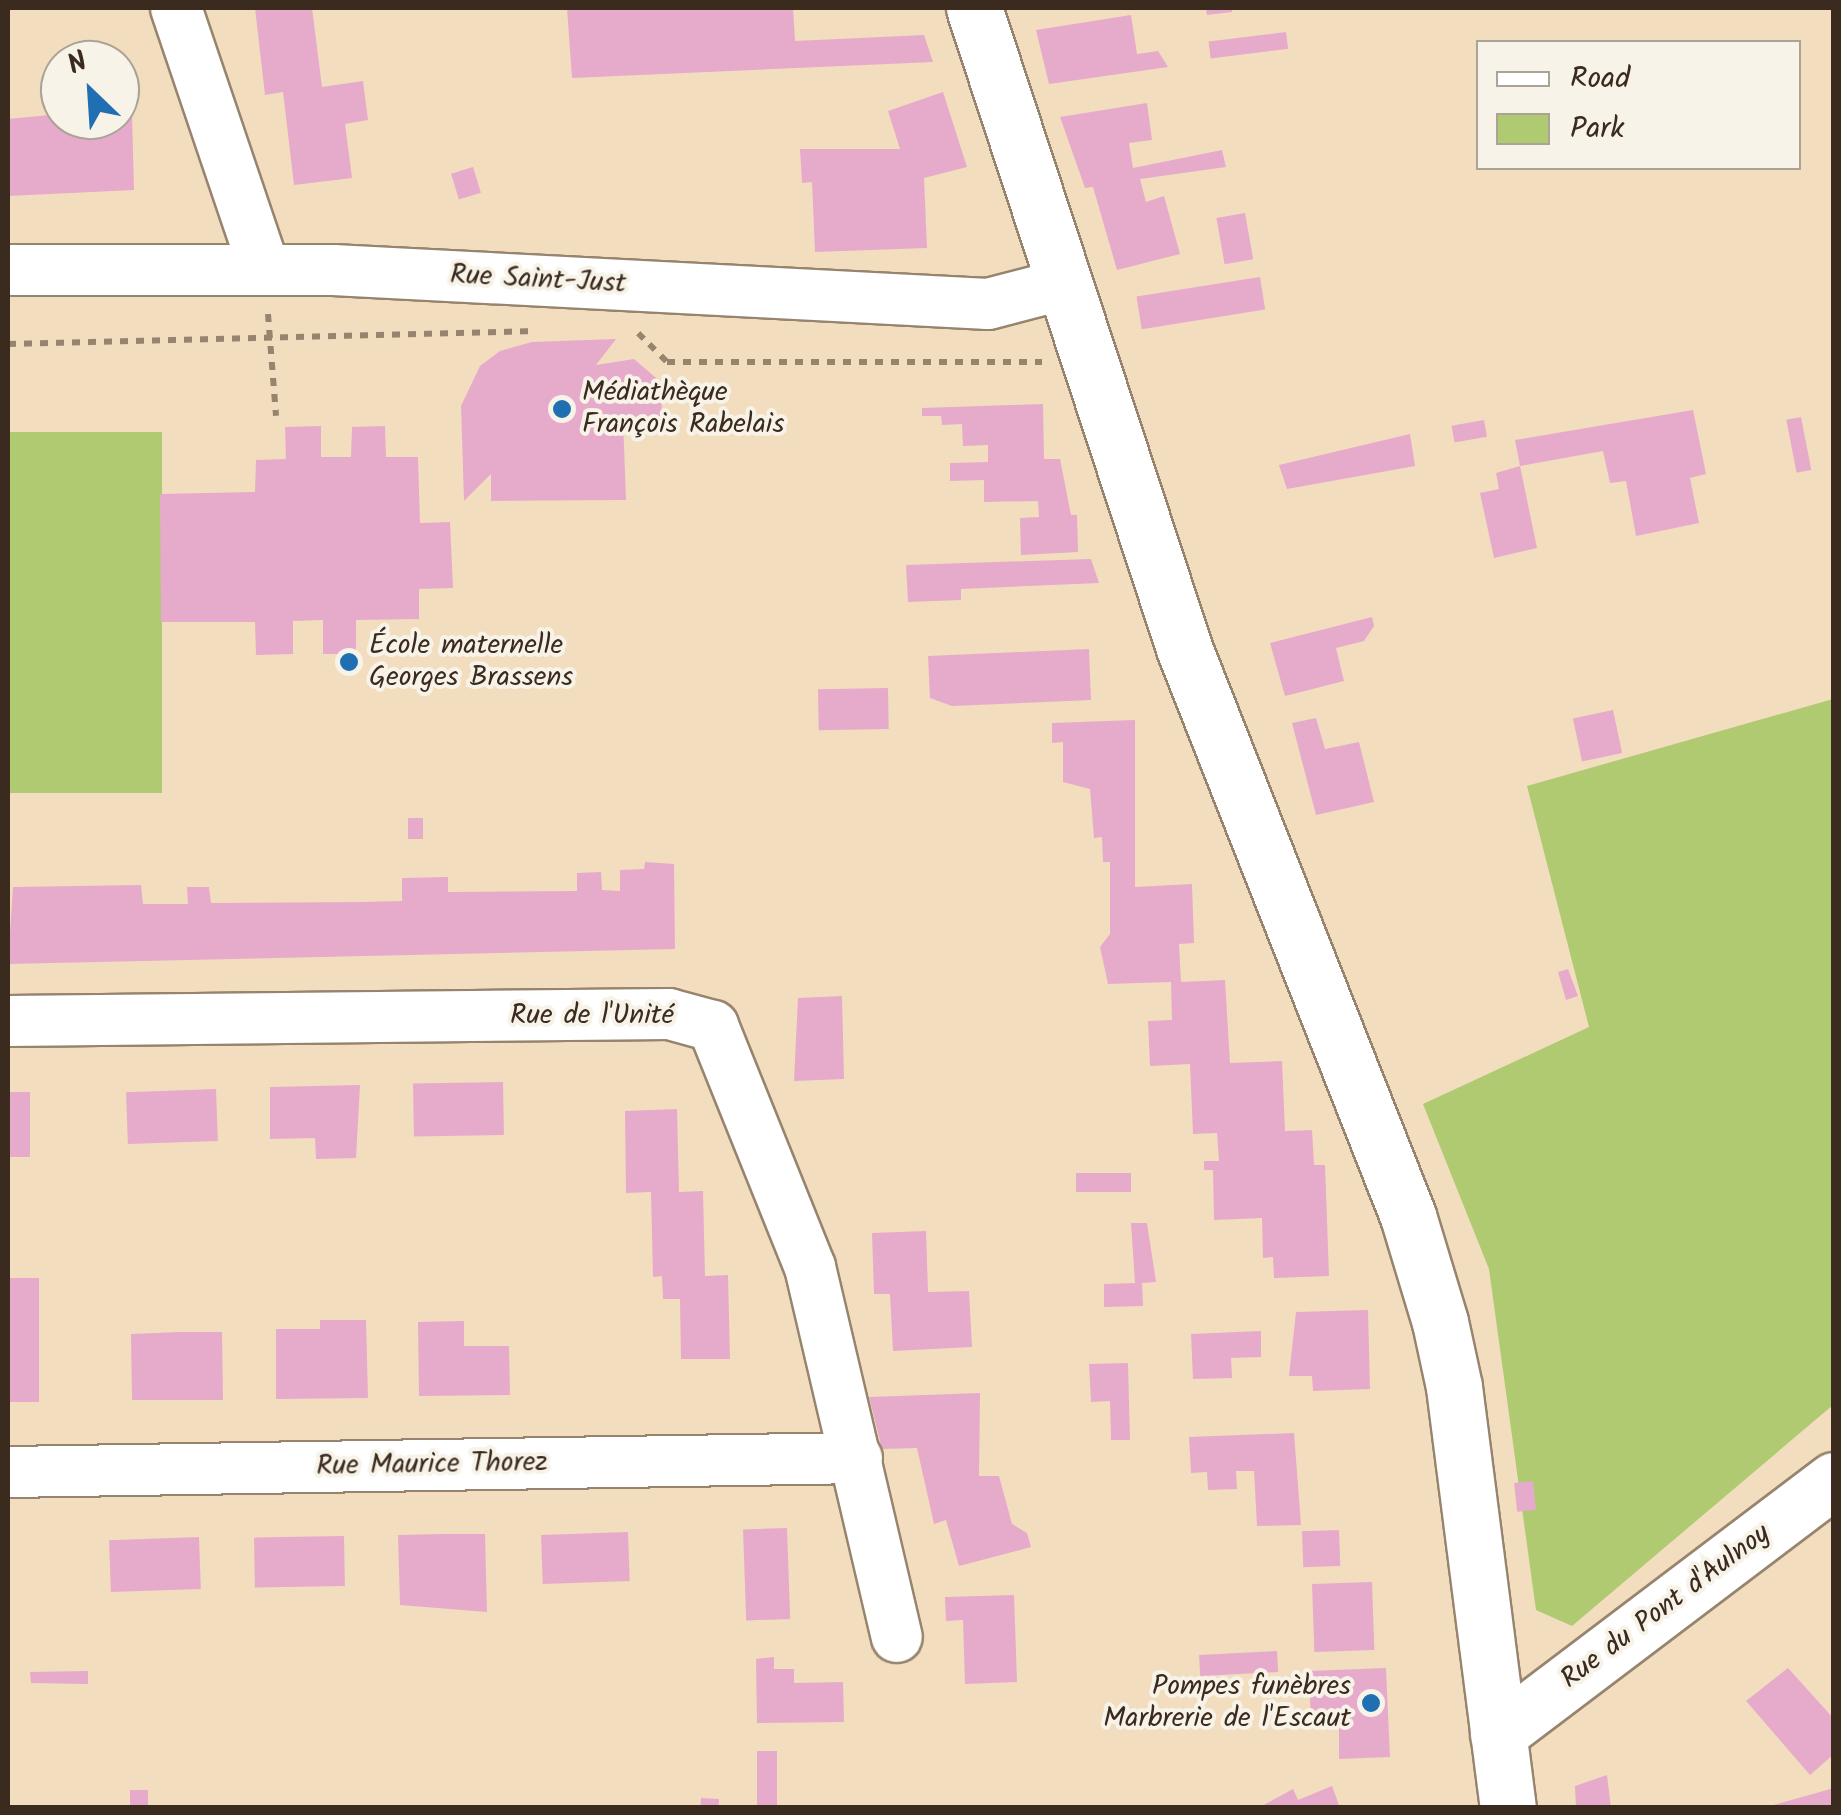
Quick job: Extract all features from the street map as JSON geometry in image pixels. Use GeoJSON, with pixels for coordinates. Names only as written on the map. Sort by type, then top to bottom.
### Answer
{"type":"FeatureCollection","features":[{"type":"Feature","properties":{"kind":"street"},"geometry":{"type":"LineString","coordinates":[[176,8],[264,268]]}},
{"type":"Feature","properties":{"kind":"street"},"geometry":{"type":"LineString","coordinates":[[974,8],[1044,292],[1408,1216],[1440,1322],[1454,1386],[1508,1808]]}},
{"type":"Feature","properties":{"kind":"street","name":"Rue Saint-Just"},"geometry":{"type":"LineString","coordinates":[[8,270],[264,268],[970,304],[1044,292]]}},
{"type":"Feature","properties":{"kind":"street","name":"Rue de l'Unité"},"geometry":{"type":"LineString","coordinates":[[8,1021],[669,1014],[713,1026],[806,1256],[898,1637]]}},
{"type":"Feature","properties":{"kind":"street","name":"Rue Maurice Thorez"},"geometry":{"type":"LineString","coordinates":[[8,1472],[857,1458]]}},
{"type":"Feature","properties":{"kind":"street","name":"Rue du Pont d'Aulnoy"},"geometry":{"type":"LineString","coordinates":[[1498,1734],[1834,1480]]}},
{"type":"Feature","properties":{"kind":"path"},"geometry":{"type":"LineString","coordinates":[[264,268],[276,416]]}},
{"type":"Feature","properties":{"kind":"path"},"geometry":{"type":"LineString","coordinates":[[624,330],[642,334],[666,362],[1043,362],[1044,292]]}},
{"type":"Feature","properties":{"kind":"path"},"geometry":{"type":"LineString","coordinates":[[8,344],[270,342],[547,330]]}},
{"type":"Feature","properties":{"kind":"green space"},"geometry":{"type":"Polygon","coordinates":[[[8,432],[162,432],[162,793],[8,793],[8,432]]]}},
{"type":"Feature","properties":{"kind":"green space"},"geometry":{"type":"Polygon","coordinates":[[[1833,699],[1833,1405],[1572,1626],[1536,1610],[1489,1269],[1423,1104],[1589,1027],[1527,786],[1833,699]]]}},
{"type":"Feature","properties":{"kind":"building"},"geometry":{"type":"Polygon","coordinates":[[[255,8],[312,8],[322,87],[363,81],[368,120],[345,124],[352,178],[294,185],[283,92],[265,95],[255,8]]]}},
{"type":"Feature","properties":{"kind":"building"},"geometry":{"type":"Polygon","coordinates":[[[567,8],[793,8],[795,41],[924,35],[933,62],[572,78],[567,8]]]}},
{"type":"Feature","properties":{"kind":"building"},"geometry":{"type":"Polygon","coordinates":[[[1206,8],[1232,8],[1232,12],[1207,15],[1206,8]]]}},
{"type":"Feature","properties":{"kind":"building"},"geometry":{"type":"Polygon","coordinates":[[[1131,15],[1137,54],[1158,51],[1168,67],[1049,84],[1036,30],[1131,15]]]}},
{"type":"Feature","properties":{"kind":"building"},"geometry":{"type":"Polygon","coordinates":[[[1286,32],[1288,49],[1211,58],[1209,42],[1286,32]]]}},
{"type":"Feature","properties":{"kind":"building"},"geometry":{"type":"Polygon","coordinates":[[[943,92],[967,167],[924,178],[927,248],[815,252],[812,182],[802,183],[800,149],[900,149],[888,111],[943,92]]]}},
{"type":"Feature","properties":{"kind":"building"},"geometry":{"type":"Polygon","coordinates":[[[1147,103],[1152,140],[1129,143],[1133,168],[1222,150],[1226,167],[1140,179],[1146,202],[1164,196],[1180,254],[1117,270],[1093,187],[1085,188],[1060,117],[1147,103]]]}},
{"type":"Feature","properties":{"kind":"building"},"geometry":{"type":"Polygon","coordinates":[[[40,116],[40,140],[133,140],[134,190],[8,196],[8,119],[40,116]]]}},
{"type":"Feature","properties":{"kind":"building"},"geometry":{"type":"Polygon","coordinates":[[[473,167],[481,193],[459,200],[451,174],[473,167]]]}},
{"type":"Feature","properties":{"kind":"building"},"geometry":{"type":"Polygon","coordinates":[[[1245,213],[1253,259],[1225,264],[1216,218],[1245,213]]]}},
{"type":"Feature","properties":{"kind":"building"},"geometry":{"type":"Polygon","coordinates":[[[1260,277],[1265,310],[1142,329],[1137,297],[1260,277]]]}},
{"type":"Feature","properties":{"kind":"building"},"geometry":{"type":"Polygon","coordinates":[[[616,339],[596,365],[634,359],[683,401],[662,401],[661,418],[623,419],[626,500],[491,501],[491,474],[464,501],[461,406],[480,366],[500,351],[532,342],[616,339]]]}},
{"type":"Feature","properties":{"kind":"building"},"geometry":{"type":"Polygon","coordinates":[[[1043,404],[1044,459],[1060,459],[1071,515],[1077,515],[1078,552],[1021,555],[1020,518],[1039,517],[1038,501],[984,502],[984,480],[950,481],[950,463],[988,462],[988,445],[963,446],[962,424],[942,425],[941,416],[922,416],[922,408],[1043,404]]]}},
{"type":"Feature","properties":{"kind":"building"},"geometry":{"type":"Polygon","coordinates":[[[1693,410],[1706,474],[1690,478],[1699,523],[1636,536],[1626,481],[1610,483],[1603,451],[1520,466],[1515,440],[1693,410]]]}},
{"type":"Feature","properties":{"kind":"building"},"geometry":{"type":"Polygon","coordinates":[[[1801,417],[1811,470],[1797,473],[1786,420],[1801,417]]]}},
{"type":"Feature","properties":{"kind":"building"},"geometry":{"type":"Polygon","coordinates":[[[1484,420],[1487,437],[1454,442],[1452,426],[1484,420]]]}},
{"type":"Feature","properties":{"kind":"building"},"geometry":{"type":"Polygon","coordinates":[[[321,426],[321,457],[351,457],[352,427],[385,426],[386,457],[418,457],[420,523],[450,522],[453,588],[419,589],[419,619],[356,620],[356,654],[323,654],[323,620],[293,621],[293,654],[256,655],[255,622],[161,622],[160,494],[255,492],[256,460],[286,459],[285,427],[321,426]]]}},
{"type":"Feature","properties":{"kind":"building"},"geometry":{"type":"Polygon","coordinates":[[[1410,434],[1415,466],[1287,489],[1279,465],[1410,434]]]}},
{"type":"Feature","properties":{"kind":"building"},"geometry":{"type":"Polygon","coordinates":[[[1520,466],[1537,548],[1494,558],[1480,493],[1499,489],[1496,473],[1520,466]]]}},
{"type":"Feature","properties":{"kind":"building"},"geometry":{"type":"Polygon","coordinates":[[[1091,559],[1099,583],[961,589],[961,600],[908,602],[906,565],[1091,559]]]}},
{"type":"Feature","properties":{"kind":"building"},"geometry":{"type":"Polygon","coordinates":[[[1372,617],[1374,626],[1364,641],[1336,648],[1344,681],[1285,696],[1270,643],[1372,617]]]}},
{"type":"Feature","properties":{"kind":"building"},"geometry":{"type":"Polygon","coordinates":[[[1089,649],[1091,700],[952,706],[930,698],[928,656],[1089,649]]]}},
{"type":"Feature","properties":{"kind":"building"},"geometry":{"type":"Polygon","coordinates":[[[888,688],[889,729],[819,730],[818,689],[888,688]]]}},
{"type":"Feature","properties":{"kind":"building"},"geometry":{"type":"Polygon","coordinates":[[[1613,710],[1622,753],[1582,762],[1573,719],[1613,710]]]}},
{"type":"Feature","properties":{"kind":"building"},"geometry":{"type":"Polygon","coordinates":[[[1316,718],[1325,749],[1359,742],[1374,802],[1316,815],[1292,723],[1316,718]]]}},
{"type":"Feature","properties":{"kind":"building"},"geometry":{"type":"Polygon","coordinates":[[[1135,720],[1135,887],[1192,884],[1194,943],[1179,944],[1181,982],[1225,980],[1230,1063],[1282,1061],[1285,1131],[1312,1130],[1314,1165],[1325,1165],[1329,1276],[1274,1278],[1273,1257],[1263,1258],[1262,1218],[1214,1220],[1213,1170],[1204,1170],[1204,1161],[1219,1161],[1217,1133],[1193,1134],[1190,1064],[1150,1066],[1148,1021],[1172,1020],[1171,982],[1108,984],[1100,947],[1110,934],[1110,862],[1103,862],[1102,837],[1094,838],[1090,789],[1063,782],[1063,742],[1052,743],[1052,723],[1135,720]]]}},
{"type":"Feature","properties":{"kind":"building"},"geometry":{"type":"Polygon","coordinates":[[[408,818],[423,818],[423,839],[408,839],[408,818]]]}},
{"type":"Feature","properties":{"kind":"building"},"geometry":{"type":"Polygon","coordinates":[[[645,862],[674,864],[675,949],[8,964],[13,887],[141,885],[143,904],[188,904],[187,887],[209,887],[211,903],[402,901],[402,878],[448,877],[448,892],[577,891],[577,873],[601,872],[602,890],[620,891],[620,870],[644,869],[645,862]]]}},
{"type":"Feature","properties":{"kind":"building"},"geometry":{"type":"Polygon","coordinates":[[[1568,969],[1578,996],[1566,1000],[1558,972],[1568,969]]]}},
{"type":"Feature","properties":{"kind":"building"},"geometry":{"type":"Polygon","coordinates":[[[842,996],[844,1079],[794,1081],[798,998],[842,996]]]}},
{"type":"Feature","properties":{"kind":"building"},"geometry":{"type":"Polygon","coordinates":[[[503,1082],[504,1135],[414,1137],[413,1084],[503,1082]]]}},
{"type":"Feature","properties":{"kind":"building"},"geometry":{"type":"Polygon","coordinates":[[[360,1085],[356,1158],[316,1159],[315,1138],[270,1139],[270,1087],[360,1085]]]}},
{"type":"Feature","properties":{"kind":"building"},"geometry":{"type":"Polygon","coordinates":[[[216,1089],[218,1141],[128,1144],[126,1092],[216,1089]]]}},
{"type":"Feature","properties":{"kind":"building"},"geometry":{"type":"Polygon","coordinates":[[[8,1092],[30,1092],[30,1157],[8,1157],[8,1092]]]}},
{"type":"Feature","properties":{"kind":"building"},"geometry":{"type":"Polygon","coordinates":[[[677,1109],[679,1192],[703,1191],[705,1276],[728,1275],[730,1359],[681,1359],[680,1299],[663,1299],[662,1276],[653,1277],[651,1192],[626,1193],[625,1111],[677,1109]]]}},
{"type":"Feature","properties":{"kind":"building"},"geometry":{"type":"Polygon","coordinates":[[[1076,1173],[1131,1173],[1131,1192],[1076,1192],[1076,1173]]]}},
{"type":"Feature","properties":{"kind":"building"},"geometry":{"type":"Polygon","coordinates":[[[1131,1223],[1147,1223],[1156,1282],[1142,1283],[1143,1306],[1104,1307],[1104,1284],[1135,1283],[1131,1223]]]}},
{"type":"Feature","properties":{"kind":"building"},"geometry":{"type":"Polygon","coordinates":[[[926,1231],[928,1292],[969,1291],[972,1347],[893,1351],[890,1294],[874,1294],[872,1233],[926,1231]]]}},
{"type":"Feature","properties":{"kind":"building"},"geometry":{"type":"Polygon","coordinates":[[[8,1278],[39,1278],[39,1402],[8,1402],[8,1278]]]}},
{"type":"Feature","properties":{"kind":"building"},"geometry":{"type":"Polygon","coordinates":[[[1368,1310],[1370,1389],[1313,1391],[1312,1376],[1289,1376],[1296,1312],[1368,1310]]]}},
{"type":"Feature","properties":{"kind":"building"},"geometry":{"type":"Polygon","coordinates":[[[320,1320],[366,1320],[368,1398],[276,1399],[276,1329],[320,1329],[320,1320]]]}},
{"type":"Feature","properties":{"kind":"building"},"geometry":{"type":"Polygon","coordinates":[[[464,1321],[464,1346],[509,1346],[510,1395],[419,1396],[418,1322],[464,1321]]]}},
{"type":"Feature","properties":{"kind":"building"},"geometry":{"type":"Polygon","coordinates":[[[1261,1331],[1261,1357],[1231,1358],[1232,1378],[1193,1379],[1191,1334],[1261,1331]]]}},
{"type":"Feature","properties":{"kind":"building"},"geometry":{"type":"Polygon","coordinates":[[[222,1332],[223,1400],[132,1400],[131,1334],[222,1332]]]}},
{"type":"Feature","properties":{"kind":"building"},"geometry":{"type":"Polygon","coordinates":[[[1128,1363],[1130,1440],[1111,1440],[1110,1401],[1091,1402],[1089,1364],[1128,1363]]]}},
{"type":"Feature","properties":{"kind":"building"},"geometry":{"type":"Polygon","coordinates":[[[980,1393],[979,1476],[999,1476],[1012,1524],[1027,1533],[1031,1547],[959,1566],[946,1520],[934,1524],[917,1448],[882,1449],[869,1397],[980,1393]]]}},
{"type":"Feature","properties":{"kind":"building"},"geometry":{"type":"Polygon","coordinates":[[[1294,1433],[1301,1525],[1257,1526],[1254,1471],[1236,1471],[1237,1489],[1208,1490],[1207,1472],[1191,1473],[1189,1437],[1294,1433]]]}},
{"type":"Feature","properties":{"kind":"building"},"geometry":{"type":"Polygon","coordinates":[[[1533,1481],[1536,1510],[1517,1512],[1514,1483],[1533,1481]]]}},
{"type":"Feature","properties":{"kind":"building"},"geometry":{"type":"Polygon","coordinates":[[[787,1528],[790,1619],[746,1620],[743,1530],[787,1528]]]}},
{"type":"Feature","properties":{"kind":"building"},"geometry":{"type":"Polygon","coordinates":[[[1339,1530],[1340,1566],[1303,1567],[1302,1531],[1339,1530]]]}},
{"type":"Feature","properties":{"kind":"building"},"geometry":{"type":"Polygon","coordinates":[[[628,1532],[630,1581],[543,1584],[541,1535],[628,1532]]]}},
{"type":"Feature","properties":{"kind":"building"},"geometry":{"type":"Polygon","coordinates":[[[485,1534],[487,1612],[400,1605],[398,1535],[485,1534]]]}},
{"type":"Feature","properties":{"kind":"building"},"geometry":{"type":"Polygon","coordinates":[[[344,1536],[345,1586],[255,1588],[254,1538],[344,1536]]]}},
{"type":"Feature","properties":{"kind":"building"},"geometry":{"type":"Polygon","coordinates":[[[199,1537],[201,1589],[111,1592],[109,1540],[199,1537]]]}},
{"type":"Feature","properties":{"kind":"building"},"geometry":{"type":"Polygon","coordinates":[[[1372,1582],[1374,1650],[1314,1652],[1312,1584],[1372,1582]]]}},
{"type":"Feature","properties":{"kind":"building"},"geometry":{"type":"Polygon","coordinates":[[[1014,1595],[1017,1682],[965,1684],[963,1620],[946,1621],[945,1597],[1014,1595]]]}},
{"type":"Feature","properties":{"kind":"building"},"geometry":{"type":"Polygon","coordinates":[[[1277,1651],[1278,1672],[1200,1676],[1199,1655],[1277,1651]]]}},
{"type":"Feature","properties":{"kind":"building"},"geometry":{"type":"Polygon","coordinates":[[[774,1657],[774,1669],[794,1669],[794,1683],[843,1682],[844,1722],[757,1723],[756,1659],[774,1657]]]}},
{"type":"Feature","properties":{"kind":"building"},"geometry":{"type":"Polygon","coordinates":[[[1386,1668],[1390,1757],[1339,1759],[1339,1722],[1311,1723],[1309,1671],[1386,1668]]]}},
{"type":"Feature","properties":{"kind":"building"},"geometry":{"type":"Polygon","coordinates":[[[1788,1668],[1834,1719],[1834,1754],[1810,1775],[1746,1701],[1788,1668]]]}},
{"type":"Feature","properties":{"kind":"building"},"geometry":{"type":"Polygon","coordinates":[[[88,1671],[88,1684],[31,1683],[30,1672],[88,1671]]]}},
{"type":"Feature","properties":{"kind":"building"},"geometry":{"type":"Polygon","coordinates":[[[757,1751],[777,1751],[777,1808],[757,1808],[757,1751]]]}},
{"type":"Feature","properties":{"kind":"building"},"geometry":{"type":"Polygon","coordinates":[[[1607,1775],[1611,1808],[1576,1808],[1575,1786],[1607,1775]]]}},
{"type":"Feature","properties":{"kind":"building"},"geometry":{"type":"Polygon","coordinates":[[[1332,1786],[1340,1808],[1258,1808],[1293,1789],[1298,1800],[1332,1786]]]}},
{"type":"Feature","properties":{"kind":"building"},"geometry":{"type":"Polygon","coordinates":[[[1834,1788],[1834,1808],[1770,1808],[1770,1806],[1834,1788]]]}},
{"type":"Feature","properties":{"kind":"building"},"geometry":{"type":"Polygon","coordinates":[[[130,1790],[148,1790],[148,1808],[130,1808],[130,1790]]]}},
{"type":"Feature","properties":{"kind":"building"},"geometry":{"type":"Polygon","coordinates":[[[701,1798],[719,1799],[719,1808],[700,1808],[701,1798]]]}},
{"type":"Feature","properties":{"kind":"place","name":"Médiathèque François Rabelais"},"geometry":{"type":"Point","coordinates":[562,409]}},
{"type":"Feature","properties":{"kind":"place","name":"École maternelle Georges Brassens"},"geometry":{"type":"Point","coordinates":[349,662]}},
{"type":"Feature","properties":{"kind":"place","name":"Pompes funèbres Marbrerie de l'Escaut"},"geometry":{"type":"Point","coordinates":[1371,1703]}}]}
